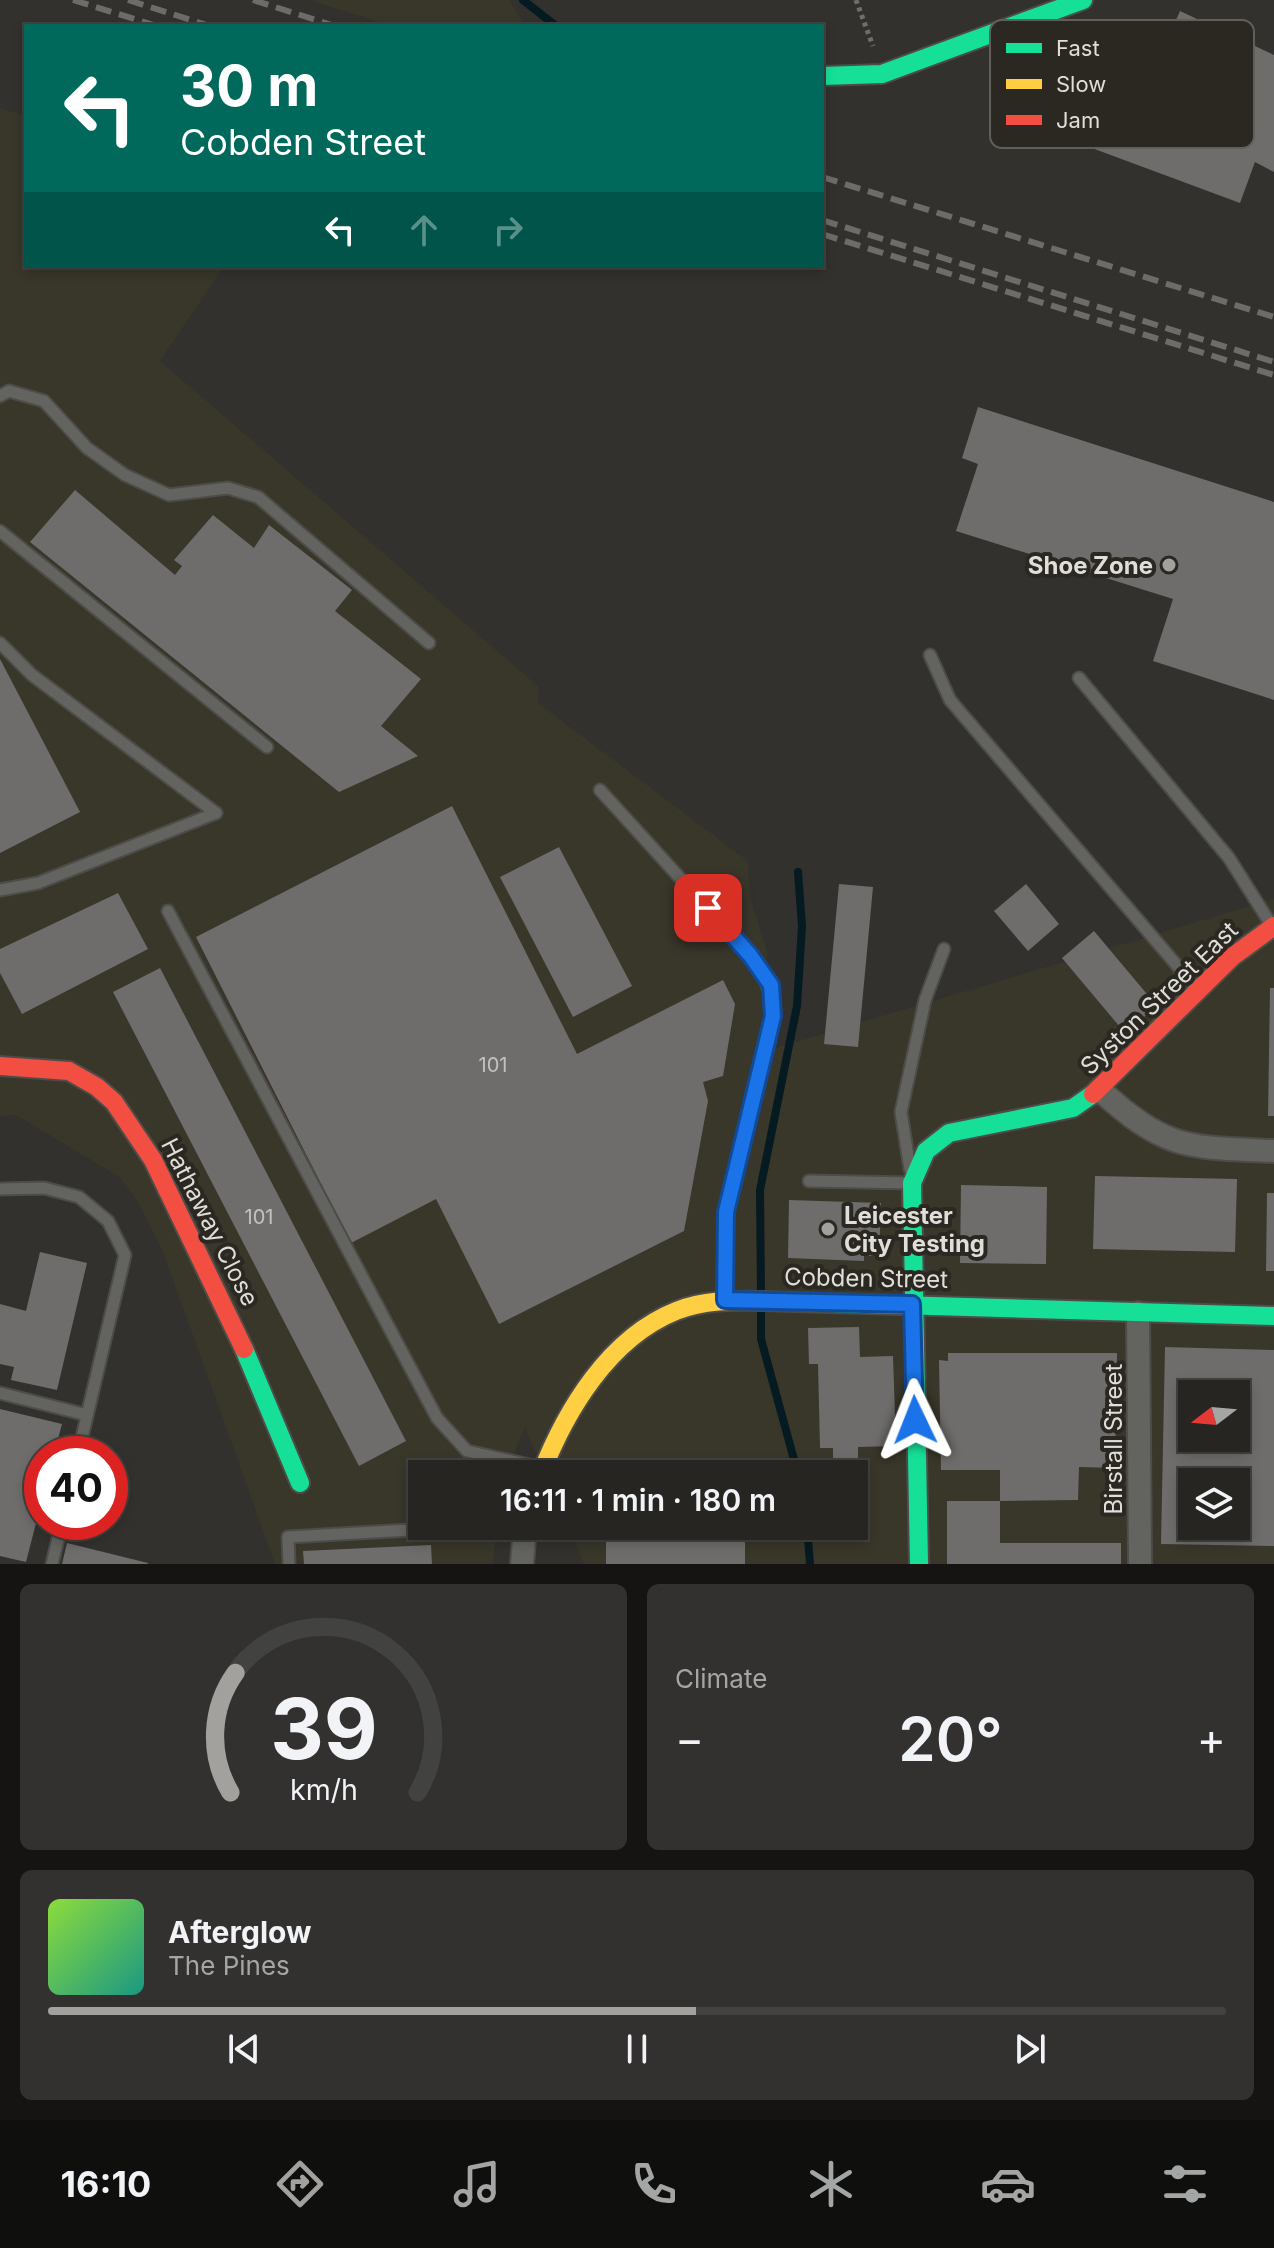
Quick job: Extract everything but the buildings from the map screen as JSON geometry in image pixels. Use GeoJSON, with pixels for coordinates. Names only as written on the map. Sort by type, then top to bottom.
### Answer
{"type":"FeatureCollection","features":[{"type":"Feature","properties":{"kind":"street"},"geometry":{"type":"LineString","coordinates":[[1029,20],[1083,0]]}},
{"type":"Feature","properties":{"kind":"street"},"geometry":{"type":"LineString","coordinates":[[824,76],[882,74],[990,34]]}},
{"type":"Feature","properties":{"kind":"street","name":"Syston Street East"},"geometry":{"type":"LineString","coordinates":[[919,1564],[912,1183],[926,1151],[949,1133],[1073,1108],[1100,1090],[1232,957],[1273,926]]}},
{"type":"Feature","properties":{"kind":"street","name":"Hathaway Close"},"geometry":{"type":"LineString","coordinates":[[0,1066],[51,1068],[78,1075],[111,1098],[141,1139],[235,1324],[300,1483]]}},
{"type":"Feature","properties":{"kind":"street"},"geometry":{"type":"LineString","coordinates":[[1100,1090],[1136,1123],[1184,1146],[1274,1151]]}},
{"type":"Feature","properties":{"kind":"street","name":"Cobden Street"},"geometry":{"type":"LineString","coordinates":[[547,1460],[567,1418],[598,1368],[673,1312],[725,1300],[1274,1316]]}},
{"type":"Feature","properties":{"kind":"street","name":"Birstall Street"},"geometry":{"type":"LineString","coordinates":[[1138,1313],[1140,1564]]}},
{"type":"Feature","properties":{"kind":"street"},"geometry":{"type":"LineString","coordinates":[[522,1564],[524,1540]]}},
{"type":"Feature","properties":{"kind":"lane"},"geometry":{"type":"LineString","coordinates":[[0,396],[9,391],[44,401],[87,448],[125,475],[169,495],[228,488],[258,497],[429,643]]}},
{"type":"Feature","properties":{"kind":"lane"},"geometry":{"type":"LineString","coordinates":[[0,531],[267,747]]}},
{"type":"Feature","properties":{"kind":"lane"},"geometry":{"type":"LineString","coordinates":[[0,643],[32,675],[216,813],[38,883],[0,890]]}},
{"type":"Feature","properties":{"kind":"lane"},"geometry":{"type":"LineString","coordinates":[[930,655],[950,700],[1199,991]]}},
{"type":"Feature","properties":{"kind":"lane"},"geometry":{"type":"LineString","coordinates":[[1079,678],[1229,858],[1273,926]]}},
{"type":"Feature","properties":{"kind":"lane"},"geometry":{"type":"LineString","coordinates":[[600,790],[750,955],[771,985],[773,1016],[769,1043],[726,1212],[725,1300]]}},
{"type":"Feature","properties":{"kind":"lane"},"geometry":{"type":"LineString","coordinates":[[168,911],[437,1418],[467,1451],[501,1460]]}},
{"type":"Feature","properties":{"kind":"lane"},"geometry":{"type":"LineString","coordinates":[[809,1181],[912,1183],[901,1112],[925,1000],[944,949]]}},
{"type":"Feature","properties":{"kind":"lane"},"geometry":{"type":"LineString","coordinates":[[0,1189],[44,1188],[79,1197],[108,1221],[125,1255],[82,1436]]}},
{"type":"Feature","properties":{"kind":"lane"},"geometry":{"type":"LineString","coordinates":[[0,1393],[87,1415]]}},
{"type":"Feature","properties":{"kind":"lane"},"geometry":{"type":"LineString","coordinates":[[289,1564],[288,1537],[408,1530]]}},
{"type":"Feature","properties":{"kind":"lane"},"geometry":{"type":"LineString","coordinates":[[52,1564],[58,1540]]}},
{"type":"Feature","properties":{"kind":"path"},"geometry":{"type":"LineString","coordinates":[[856,0],[882,74]]}},
{"type":"Feature","properties":{"kind":"shaded area"},"geometry":{"type":"Polygon","coordinates":[[[308,0],[509,0],[525,24],[386,24],[308,0]]]}},
{"type":"Feature","properties":{"kind":"shaded area"},"geometry":{"type":"Polygon","coordinates":[[[0,108],[24,115],[24,268],[223,268],[160,361],[539,687],[538,703],[748,861],[750,898],[767,951],[767,987],[755,1054],[1274,899],[1274,1564],[584,1564],[574,1540],[868,1540],[868,1460],[539,1460],[525,1427],[512,1460],[408,1460],[408,1540],[495,1540],[493,1564],[275,1564],[163,1252],[140,1206],[121,1178],[16,1115],[0,1116],[0,108]]]}},
{"type":"Feature","properties":{"kind":"waterway"},"geometry":{"type":"LineString","coordinates":[[523,0],[553,24]]}},
{"type":"Feature","properties":{"kind":"waterway"},"geometry":{"type":"LineString","coordinates":[[761,1295],[760,1190],[797,1006],[802,926],[798,872]]}},
{"type":"Feature","properties":{"kind":"waterway"},"geometry":{"type":"LineString","coordinates":[[761,1309],[761,1339],[794,1460]]}},
{"type":"Feature","properties":{"kind":"waterway"},"geometry":{"type":"LineString","coordinates":[[808,1540],[810,1564]]}},
{"type":"Feature","properties":{"kind":"railway"},"geometry":{"type":"LineString","coordinates":[[73,0],[151,24]]}},
{"type":"Feature","properties":{"kind":"railway"},"geometry":{"type":"LineString","coordinates":[[128,0],[204,24]]}},
{"type":"Feature","properties":{"kind":"railway"},"geometry":{"type":"LineString","coordinates":[[253,0],[329,24]]}},
{"type":"Feature","properties":{"kind":"railway"},"geometry":{"type":"LineString","coordinates":[[824,178],[1274,317]]}},
{"type":"Feature","properties":{"kind":"railway"},"geometry":{"type":"LineString","coordinates":[[824,221],[1274,362]]}},
{"type":"Feature","properties":{"kind":"railway"},"geometry":{"type":"LineString","coordinates":[[824,235],[1274,375]]}},
{"type":"Feature","properties":{"kind":"traffic: fast"},"geometry":{"type":"LineString","coordinates":[[1029,20],[1083,0]]}},
{"type":"Feature","properties":{"kind":"traffic: fast"},"geometry":{"type":"LineString","coordinates":[[824,76],[882,74],[990,34]]}},
{"type":"Feature","properties":{"kind":"traffic: fast"},"geometry":{"type":"LineString","coordinates":[[919,1564],[912,1183],[926,1151],[949,1133],[1073,1108],[1093,1094]]}},
{"type":"Feature","properties":{"kind":"traffic: fast"},"geometry":{"type":"LineString","coordinates":[[762,1301],[1274,1316]]}},
{"type":"Feature","properties":{"kind":"traffic: fast"},"geometry":{"type":"LineString","coordinates":[[244,1349],[300,1483]]}},
{"type":"Feature","properties":{"kind":"traffic: slow"},"geometry":{"type":"LineString","coordinates":[[547,1460],[577,1401],[610,1358],[630,1339],[652,1323],[686,1307],[718,1302],[762,1301]]}},
{"type":"Feature","properties":{"kind":"traffic: jam"},"geometry":{"type":"LineString","coordinates":[[1093,1094],[1232,957],[1274,926]]}},
{"type":"Feature","properties":{"kind":"traffic: jam"},"geometry":{"type":"LineString","coordinates":[[0,1066],[69,1071],[97,1087],[114,1102],[153,1160],[244,1349]]}},
{"type":"Feature","properties":{"kind":"place","name":"Shoe Zone"},"geometry":{"type":"Point","coordinates":[1169,565]}},
{"type":"Feature","properties":{"kind":"place","name":"Leicester City Testing"},"geometry":{"type":"Point","coordinates":[828,1229]}},
{"type":"Feature","properties":{"kind":"route"},"geometry":{"type":"LineString","coordinates":[[708,908],[750,955],[771,985],[773,1016],[769,1043],[726,1212],[725,1300],[912,1304],[915,1420]]}}]}
